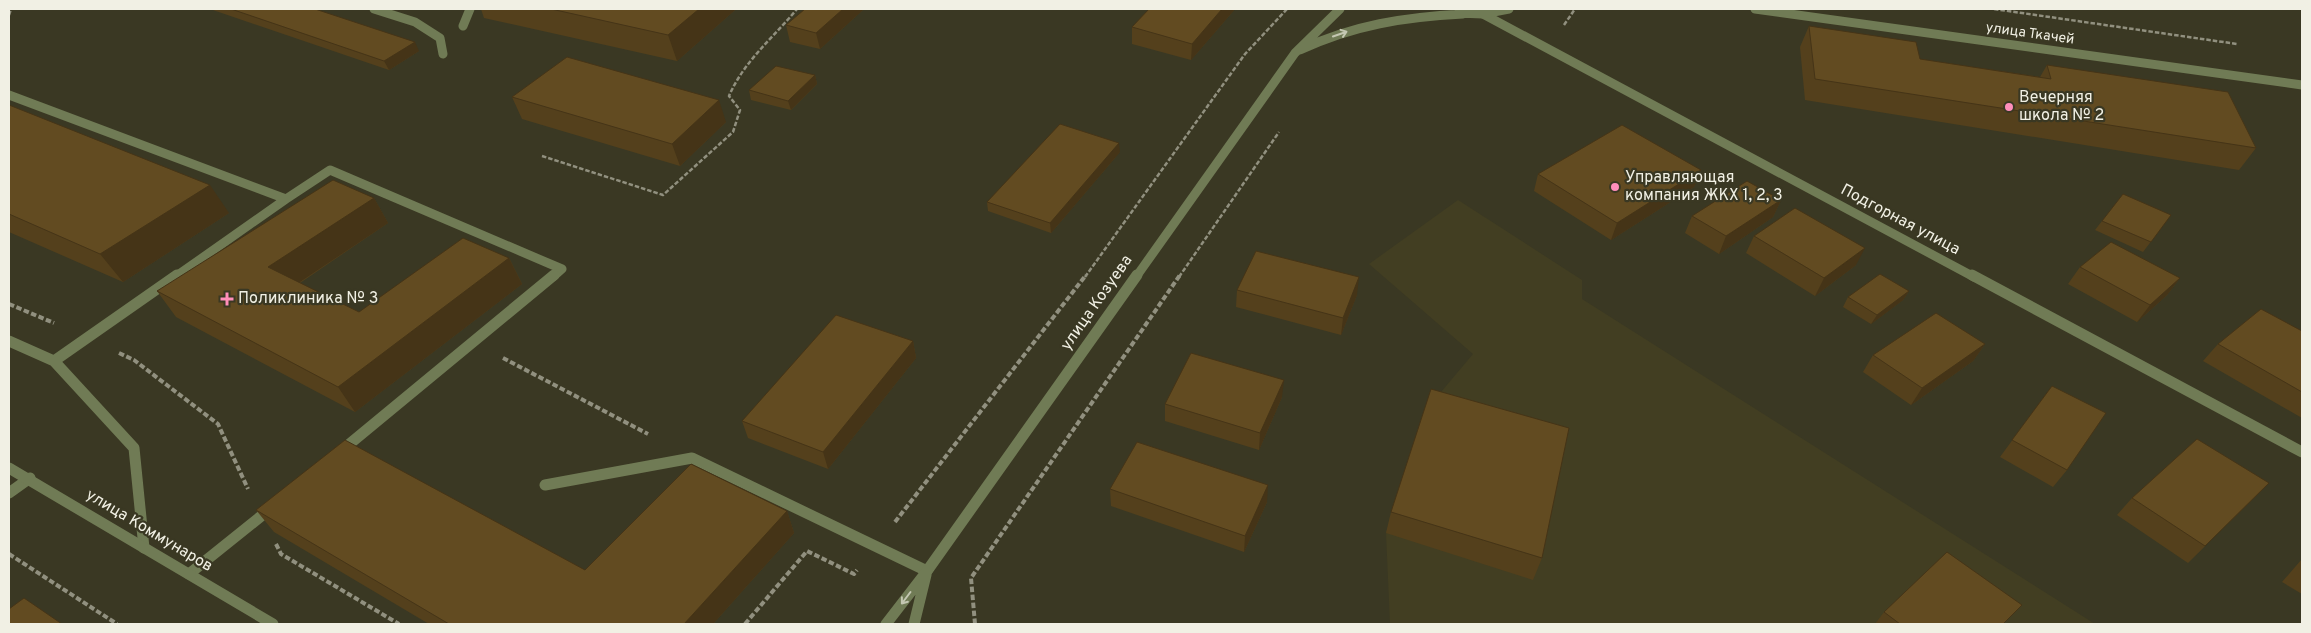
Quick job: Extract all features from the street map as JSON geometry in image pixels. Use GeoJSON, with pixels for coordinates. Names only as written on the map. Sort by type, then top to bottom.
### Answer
{"type":"FeatureCollection","features":[{"type":"Feature","properties":{"kind":"street"},"geometry":{"type":"LineString","coordinates":[[374,9],[415,22],[440,38],[443,54]]}},
{"type":"Feature","properties":{"kind":"street"},"geometry":{"type":"LineString","coordinates":[[464,26],[470,9]]}},
{"type":"Feature","properties":{"kind":"street","name":"улица Козуева"},"geometry":{"type":"LineString","coordinates":[[886,624],[927,571],[1295,53],[1340,9]]}},
{"type":"Feature","properties":{"kind":"street"},"geometry":{"type":"LineString","coordinates":[[1437,9],[1463,14]]}},
{"type":"Feature","properties":{"kind":"street"},"geometry":{"type":"LineString","coordinates":[[1295,53],[1340,33],[1381,23],[1422,16],[1483,14],[1509,9]]}},
{"type":"Feature","properties":{"kind":"street","name":"улица Ткачей"},"geometry":{"type":"LineString","coordinates":[[1755,9],[2302,85]]}},
{"type":"Feature","properties":{"kind":"street","name":"Подгорная улица"},"geometry":{"type":"LineString","coordinates":[[1483,14],[2302,452]]}},
{"type":"Feature","properties":{"kind":"street"},"geometry":{"type":"LineString","coordinates":[[9,95],[286,200]]}},
{"type":"Feature","properties":{"kind":"street"},"geometry":{"type":"LineString","coordinates":[[54,361],[86,337],[330,170],[562,269],[330,460]]}},
{"type":"Feature","properties":{"kind":"street"},"geometry":{"type":"LineString","coordinates":[[9,341],[54,361],[134,448],[144,548]]}},
{"type":"Feature","properties":{"kind":"street"},"geometry":{"type":"LineString","coordinates":[[545,485],[692,458],[875,548],[927,571]]}},
{"type":"Feature","properties":{"kind":"street","name":"улица Коммунаров"},"geometry":{"type":"LineString","coordinates":[[9,468],[30,478],[273,624]]}},
{"type":"Feature","properties":{"kind":"street"},"geometry":{"type":"LineString","coordinates":[[9,493],[30,478]]}},
{"type":"Feature","properties":{"kind":"street"},"geometry":{"type":"LineString","coordinates":[[189,574],[277,504]]}},
{"type":"Feature","properties":{"kind":"street","name":"улица Козуева"},"geometry":{"type":"LineString","coordinates":[[914,624],[927,571]]}},
{"type":"Feature","properties":{"kind":"path"},"geometry":{"type":"LineString","coordinates":[[9,15],[11,9]]}},
{"type":"Feature","properties":{"kind":"path"},"geometry":{"type":"LineString","coordinates":[[542,156],[663,195],[733,132],[740,110],[729,96],[733,83],[761,47],[786,24],[797,9]]}},
{"type":"Feature","properties":{"kind":"path"},"geometry":{"type":"LineString","coordinates":[[744,624],[807,551],[854,574],[1080,284],[1244,54],[1287,9]]}},
{"type":"Feature","properties":{"kind":"path"},"geometry":{"type":"LineString","coordinates":[[1540,46],[1558,34],[1575,9]]}},
{"type":"Feature","properties":{"kind":"path"},"geometry":{"type":"LineString","coordinates":[[1994,9],[2244,44]]}},
{"type":"Feature","properties":{"kind":"path"},"geometry":{"type":"LineString","coordinates":[[975,624],[971,578],[1281,128]]}},
{"type":"Feature","properties":{"kind":"path"},"geometry":{"type":"LineString","coordinates":[[9,304],[134,360],[218,424],[281,554],[399,624]]}},
{"type":"Feature","properties":{"kind":"path"},"geometry":{"type":"LineString","coordinates":[[473,342],[692,458]]}},
{"type":"Feature","properties":{"kind":"path"},"geometry":{"type":"LineString","coordinates":[[9,554],[117,624]]}},
{"type":"Feature","properties":{"kind":"shaded area"},"geometry":{"type":"Polygon","coordinates":[[[1458,200],[1582,280],[1582,299],[2095,624],[1390,624],[1386,533],[1425,411],[1473,354],[1369,264],[1458,200]]]}},
{"type":"Feature","properties":{"kind":"building"},"geometry":{"type":"Polygon","coordinates":[[[231,9],[315,9],[415,42],[384,61],[231,9]]]}},
{"type":"Feature","properties":{"kind":"building"},"geometry":{"type":"Polygon","coordinates":[[[551,9],[699,9],[668,35],[551,9]]]}},
{"type":"Feature","properties":{"kind":"building"},"geometry":{"type":"Polygon","coordinates":[[[805,9],[843,9],[816,33],[786,25],[805,9]]]}},
{"type":"Feature","properties":{"kind":"building"},"geometry":{"type":"Polygon","coordinates":[[[1149,9],[1222,9],[1192,44],[1132,27],[1149,9]]]}},
{"type":"Feature","properties":{"kind":"building"},"geometry":{"type":"Polygon","coordinates":[[[1809,26],[1916,42],[1920,59],[2051,79],[2047,65],[2228,92],[2256,148],[1815,79],[1809,26]]]}},
{"type":"Feature","properties":{"kind":"building"},"geometry":{"type":"Polygon","coordinates":[[[567,57],[719,100],[672,144],[512,97],[567,57]]]}},
{"type":"Feature","properties":{"kind":"building"},"geometry":{"type":"Polygon","coordinates":[[[776,66],[815,75],[788,101],[749,90],[776,66]]]}},
{"type":"Feature","properties":{"kind":"building"},"geometry":{"type":"Polygon","coordinates":[[[9,105],[210,185],[100,254],[9,214],[9,105]]]}},
{"type":"Feature","properties":{"kind":"building"},"geometry":{"type":"Polygon","coordinates":[[[1060,124],[1119,143],[1050,223],[987,202],[1060,124]]]}},
{"type":"Feature","properties":{"kind":"building"},"geometry":{"type":"Polygon","coordinates":[[[1622,125],[1701,170],[1617,223],[1538,174],[1622,125]]]}},
{"type":"Feature","properties":{"kind":"building"},"geometry":{"type":"Polygon","coordinates":[[[333,180],[374,198],[268,267],[359,312],[463,238],[509,258],[338,387],[157,291],[333,180]]]}},
{"type":"Feature","properties":{"kind":"building"},"geometry":{"type":"Polygon","coordinates":[[[1747,181],[1781,200],[1726,236],[1692,216],[1747,181]]]}},
{"type":"Feature","properties":{"kind":"building"},"geometry":{"type":"Polygon","coordinates":[[[2123,194],[2171,215],[2151,242],[2102,221],[2123,194]]]}},
{"type":"Feature","properties":{"kind":"building"},"geometry":{"type":"Polygon","coordinates":[[[1795,208],[1865,248],[1824,278],[1754,236],[1795,208]]]}},
{"type":"Feature","properties":{"kind":"building"},"geometry":{"type":"Polygon","coordinates":[[[2111,242],[2180,278],[2150,305],[2080,267],[2111,242]]]}},
{"type":"Feature","properties":{"kind":"building"},"geometry":{"type":"Polygon","coordinates":[[[1256,251],[1359,277],[1343,318],[1237,290],[1256,251]]]}},
{"type":"Feature","properties":{"kind":"building"},"geometry":{"type":"Polygon","coordinates":[[[1880,274],[1909,291],[1877,315],[1848,297],[1880,274]]]}},
{"type":"Feature","properties":{"kind":"building"},"geometry":{"type":"Polygon","coordinates":[[[2261,309],[2302,331],[2302,392],[2218,344],[2261,309]]]}},
{"type":"Feature","properties":{"kind":"building"},"geometry":{"type":"Polygon","coordinates":[[[1936,313],[1985,344],[1922,388],[1873,355],[1936,313]]]}},
{"type":"Feature","properties":{"kind":"building"},"geometry":{"type":"Polygon","coordinates":[[[836,315],[913,341],[823,452],[742,421],[836,315]]]}},
{"type":"Feature","properties":{"kind":"building"},"geometry":{"type":"Polygon","coordinates":[[[1191,353],[1284,380],[1260,433],[1165,404],[1191,353]]]}},
{"type":"Feature","properties":{"kind":"building"},"geometry":{"type":"Polygon","coordinates":[[[2052,386],[2106,413],[2067,470],[2012,440],[2052,386]]]}},
{"type":"Feature","properties":{"kind":"building"},"geometry":{"type":"Polygon","coordinates":[[[1431,389],[1569,428],[1542,558],[1391,512],[1431,389]]]}},
{"type":"Feature","properties":{"kind":"building"},"geometry":{"type":"Polygon","coordinates":[[[2197,439],[2269,483],[2205,546],[2132,498],[2197,439]]]}},
{"type":"Feature","properties":{"kind":"building"},"geometry":{"type":"Polygon","coordinates":[[[345,440],[585,570],[691,464],[787,511],[684,624],[449,624],[256,510],[345,440]]]}},
{"type":"Feature","properties":{"kind":"building"},"geometry":{"type":"Polygon","coordinates":[[[1137,442],[1268,485],[1245,536],[1110,489],[1137,442]]]}},
{"type":"Feature","properties":{"kind":"building"},"geometry":{"type":"Polygon","coordinates":[[[1947,552],[2022,605],[2003,624],[1900,624],[1884,612],[1947,552]]]}},
{"type":"Feature","properties":{"kind":"building"},"geometry":{"type":"Polygon","coordinates":[[[24,598],[62,624],[9,624],[9,609],[24,598]]]}},
{"type":"Feature","properties":{"kind":"place","name":"Вечерняя школа № 2"},"geometry":{"type":"Point","coordinates":[2009,107]}},
{"type":"Feature","properties":{"kind":"place","name":"Управляющая компания ЖКХ 1, 2, 3"},"geometry":{"type":"Point","coordinates":[1615,187]}},
{"type":"Feature","properties":{"kind":"place","name":"Поликлиника № 3"},"geometry":{"type":"Point","coordinates":[227,299]}}]}
